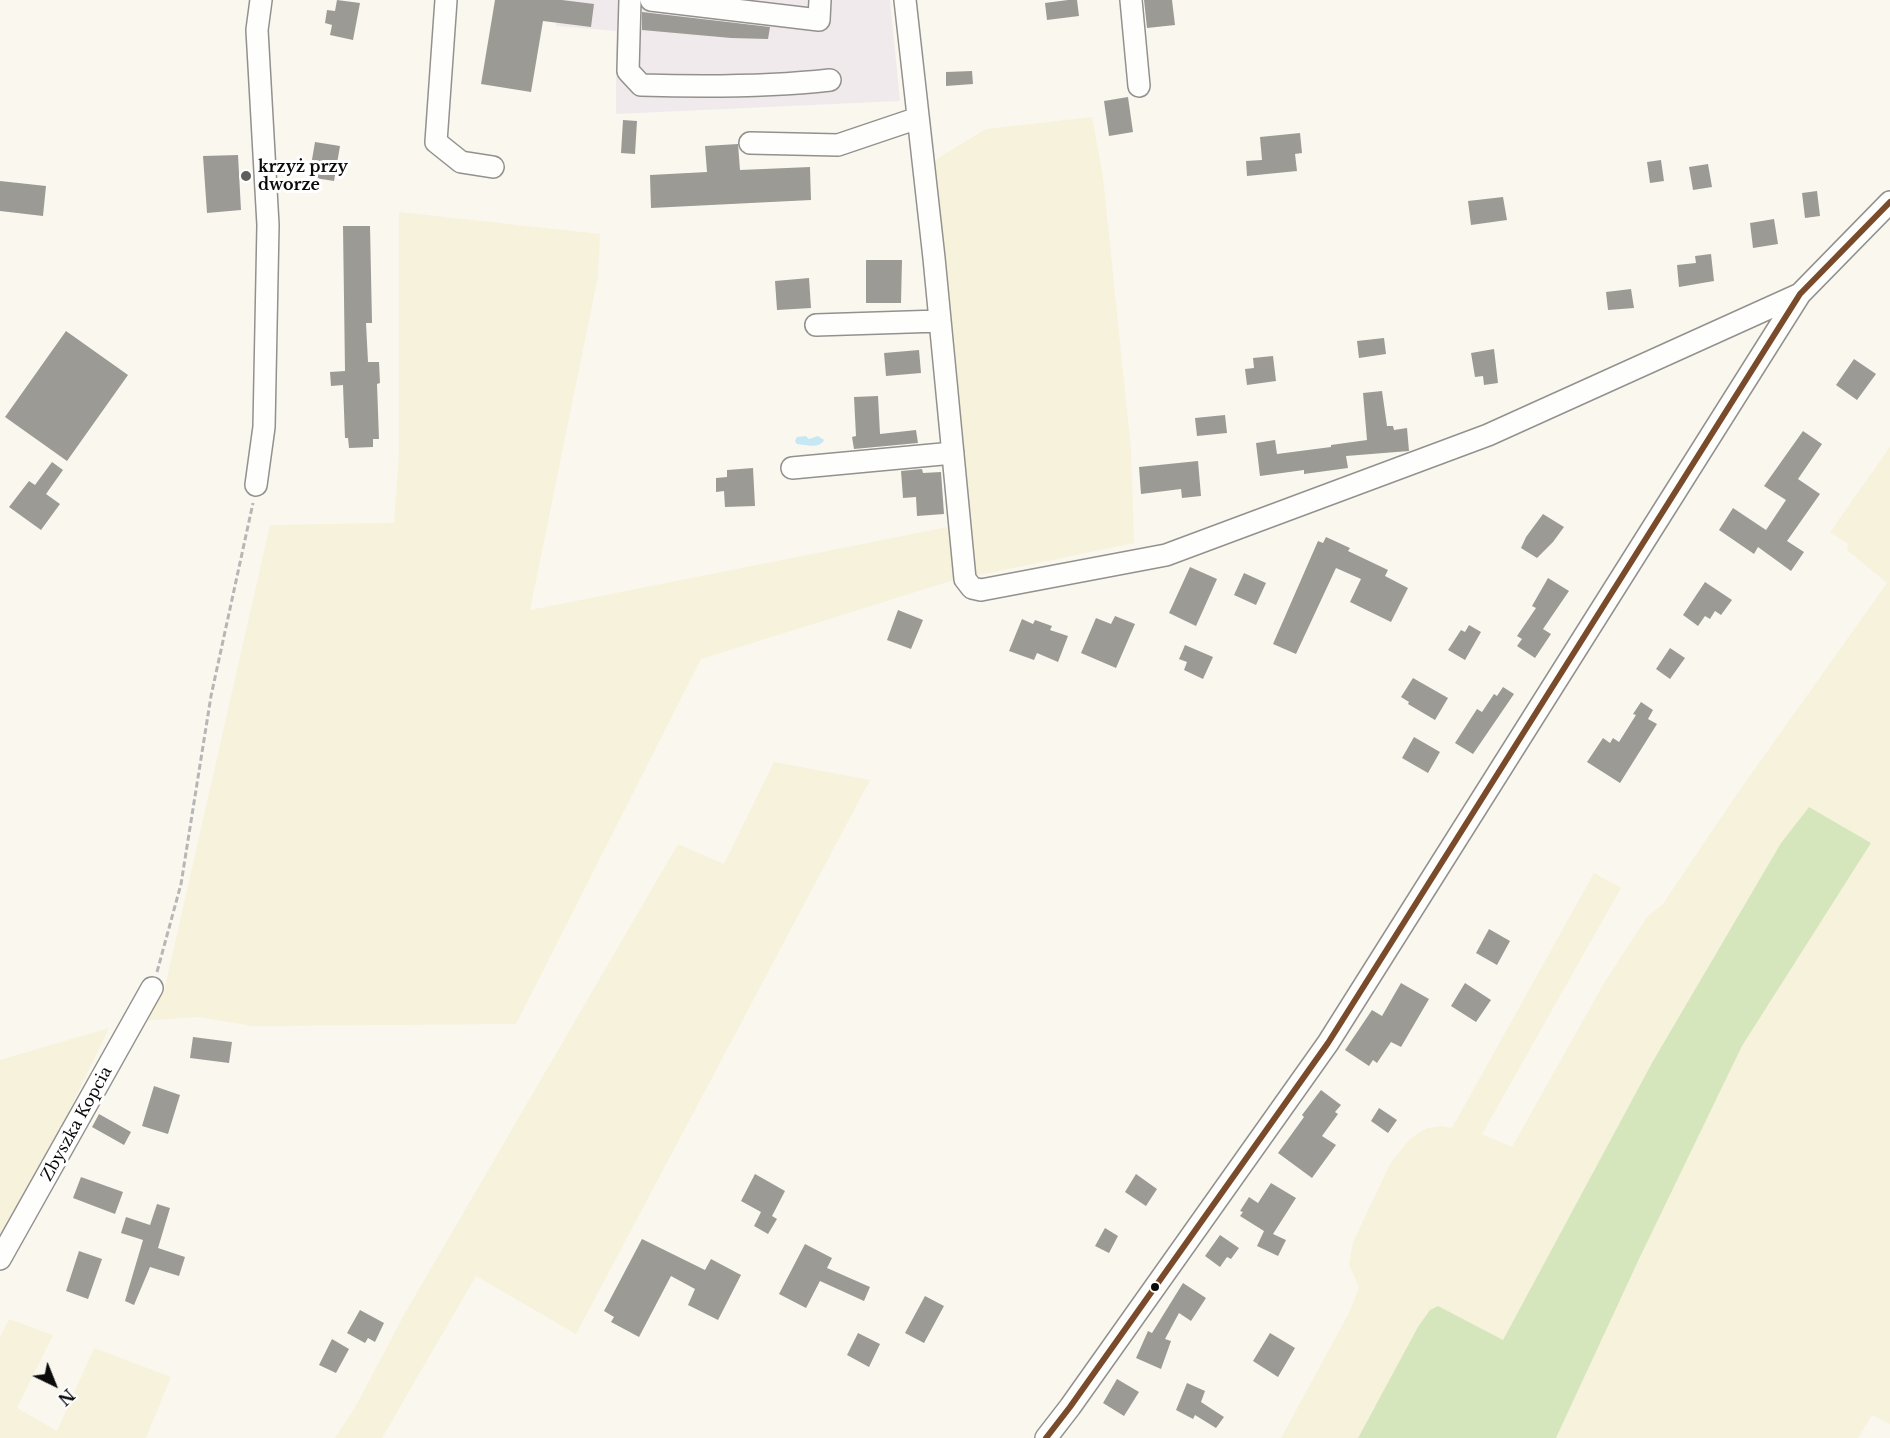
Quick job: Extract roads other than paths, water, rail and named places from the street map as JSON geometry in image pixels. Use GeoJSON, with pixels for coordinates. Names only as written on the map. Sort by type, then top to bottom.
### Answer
{"type":"FeatureCollection","features":[{"type":"Feature","properties":{"kind":"street"},"geometry":{"type":"LineString","coordinates":[[256,485],[264,427],[268,225],[258,30],[261,0]]}},
{"type":"Feature","properties":{"kind":"street"},"geometry":{"type":"LineString","coordinates":[[446,0],[436,142],[461,162],[493,167]]}},
{"type":"Feature","properties":{"kind":"street"},"geometry":{"type":"LineString","coordinates":[[630,0],[628,71],[641,85],[795,84],[830,80]]}},
{"type":"Feature","properties":{"kind":"street"},"geometry":{"type":"LineString","coordinates":[[651,0],[819,20],[820,0]]}},
{"type":"Feature","properties":{"kind":"street"},"geometry":{"type":"LineString","coordinates":[[905,0],[965,579],[972,588],[981,590],[1166,555],[1488,435],[1800,294]]}},
{"type":"Feature","properties":{"kind":"street"},"geometry":{"type":"LineString","coordinates":[[1131,0],[1139,86]]}},
{"type":"Feature","properties":{"kind":"street"},"geometry":{"type":"LineString","coordinates":[[750,143],[838,145],[918,118]]}},
{"type":"Feature","properties":{"kind":"street"},"geometry":{"type":"LineString","coordinates":[[1046,1438],[1077,1398],[1329,1043],[1800,294],[1890,202]]}},
{"type":"Feature","properties":{"kind":"street"},"geometry":{"type":"LineString","coordinates":[[816,326],[939,321]]}},
{"type":"Feature","properties":{"kind":"street"},"geometry":{"type":"LineString","coordinates":[[792,468],[953,453]]}},
{"type":"Feature","properties":{"kind":"street","name":"Zbyszka Kopcia"},"geometry":{"type":"LineString","coordinates":[[0,1259],[152,988]]}},
{"type":"Feature","properties":{"kind":"water"},"geometry":{"type":"Polygon","coordinates":[[[806,436],[809,439],[818,436],[824,440],[819,445],[812,446],[797,444],[795,441],[797,437],[806,436]]]}},
{"type":"Feature","properties":{"kind":"place","name":"krzyż przy dworze"},"geometry":{"type":"Point","coordinates":[246,176]}}]}
